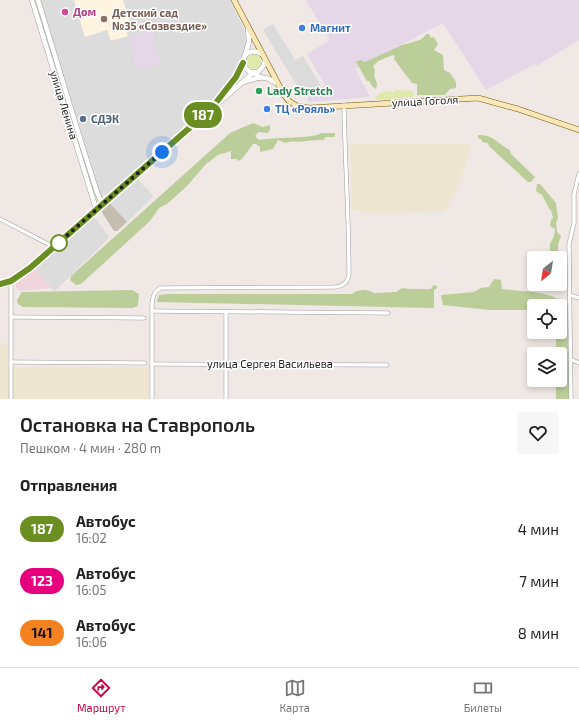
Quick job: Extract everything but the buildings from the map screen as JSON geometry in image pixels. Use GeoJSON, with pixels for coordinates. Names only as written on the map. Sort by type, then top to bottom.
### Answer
{"type":"FeatureCollection","features":[{"type":"Feature","properties":{"kind":"main road"},"geometry":{"type":"LineString","coordinates":[[234,0],[264,57]]}},
{"type":"Feature","properties":{"kind":"main road","name":"улица Гоголя"},"geometry":{"type":"LineString","coordinates":[[264,57],[276,83],[286,98],[297,106],[309,108],[478,98],[518,109],[579,130]]}},
{"type":"Feature","properties":{"kind":"street","name":"улица Ленина"},"geometry":{"type":"LineString","coordinates":[[32,0],[96,209]]}},
{"type":"Feature","properties":{"kind":"street","name":"улица Ленина"},"geometry":{"type":"LineString","coordinates":[[38,0],[102,204]]}},
{"type":"Feature","properties":{"kind":"street"},"geometry":{"type":"LineString","coordinates":[[211,109],[236,77],[243,63],[249,42],[247,25]]}},
{"type":"Feature","properties":{"kind":"street"},"geometry":{"type":"LineString","coordinates":[[0,284],[11,281],[30,268],[211,109],[253,73],[262,69],[264,57],[253,51],[245,55]]}},
{"type":"Feature","properties":{"kind":"street"},"geometry":{"type":"LineString","coordinates":[[243,63],[243,66],[247,71],[276,83]]}},
{"type":"Feature","properties":{"kind":"street"},"geometry":{"type":"LineString","coordinates":[[242,83],[260,77]]}},
{"type":"Feature","properties":{"kind":"street"},"geometry":{"type":"LineString","coordinates":[[152,399],[152,296],[160,288],[335,287],[344,285],[349,278],[349,216],[345,169],[344,105]]}},
{"type":"Feature","properties":{"kind":"street"},"geometry":{"type":"LineString","coordinates":[[571,399],[572,360],[569,244],[574,223],[574,194],[579,174]]}},
{"type":"Feature","properties":{"kind":"street"},"geometry":{"type":"LineString","coordinates":[[0,219],[50,245],[55,246]]}},
{"type":"Feature","properties":{"kind":"street"},"geometry":{"type":"LineString","coordinates":[[11,281],[11,399]]}},
{"type":"Feature","properties":{"kind":"street"},"geometry":{"type":"LineString","coordinates":[[570,295],[579,298]]}},
{"type":"Feature","properties":{"kind":"street"},"geometry":{"type":"LineString","coordinates":[[152,311],[388,312]]}},
{"type":"Feature","properties":{"kind":"street"},"geometry":{"type":"LineString","coordinates":[[226,312],[226,399]]}},
{"type":"Feature","properties":{"kind":"street"},"geometry":{"type":"LineString","coordinates":[[11,317],[144,318]]}},
{"type":"Feature","properties":{"kind":"street"},"geometry":{"type":"LineString","coordinates":[[572,360],[579,363]]}},
{"type":"Feature","properties":{"kind":"street"},"geometry":{"type":"LineString","coordinates":[[11,362],[145,363]]}},
{"type":"Feature","properties":{"kind":"street","name":"улица Сергея Васильева"},"geometry":{"type":"LineString","coordinates":[[152,364],[387,365]]}},
{"type":"Feature","properties":{"kind":"shaded area"},"geometry":{"type":"Polygon","coordinates":[[[39,0],[230,0],[245,31],[246,44],[236,74],[217,101],[114,193],[101,196],[39,0]]]}},
{"type":"Feature","properties":{"kind":"shaded area","name":"Детский сад №35 «Созвездие»"},"geometry":{"type":"Polygon","coordinates":[[[74,0],[123,0],[132,28],[126,30],[128,36],[111,41],[107,30],[85,37],[74,0]]]}},
{"type":"Feature","properties":{"kind":"shaded area"},"geometry":{"type":"Polygon","coordinates":[[[306,0],[579,0],[579,40],[537,66],[535,64],[486,90],[443,23],[355,69],[370,97],[309,102],[307,97],[325,85],[307,54],[330,40],[306,0]]]}},
{"type":"Feature","properties":{"kind":"shaded area","name":"Магнит"},"geometry":{"type":"Polygon","coordinates":[[[273,24],[295,60],[303,56],[321,86],[304,97],[263,30],[273,24]]]}},
{"type":"Feature","properties":{"kind":"shaded area"},"geometry":{"type":"Polygon","coordinates":[[[152,31],[160,64],[137,69],[129,36],[152,31]]]}},
{"type":"Feature","properties":{"kind":"shaded area"},"geometry":{"type":"Polygon","coordinates":[[[350,144],[470,144],[468,157],[458,186],[445,212],[367,213],[352,209],[350,144]]]}},
{"type":"Feature","properties":{"kind":"shaded area"},"geometry":{"type":"Polygon","coordinates":[[[136,178],[152,194],[153,197],[127,222],[109,202],[136,178]]]}},
{"type":"Feature","properties":{"kind":"shaded area"},"geometry":{"type":"Polygon","coordinates":[[[109,202],[127,222],[117,231],[114,231],[101,211],[109,202]]]}},
{"type":"Feature","properties":{"kind":"shaded area"},"geometry":{"type":"Polygon","coordinates":[[[92,218],[97,220],[109,237],[54,292],[36,269],[74,232],[92,218]]]}},
{"type":"Feature","properties":{"kind":"shaded area"},"geometry":{"type":"Polygon","coordinates":[[[36,269],[50,288],[20,291],[17,289],[14,283],[36,269]]]}},
{"type":"Feature","properties":{"kind":"shaded area"},"geometry":{"type":"Polygon","coordinates":[[[0,343],[8,343],[8,367],[149,367],[149,399],[0,399],[0,343]]]}},
{"type":"Feature","properties":{"kind":"green space"},"geometry":{"type":"Polygon","coordinates":[[[33,0],[35,0],[98,203],[97,203],[33,0]]]}},
{"type":"Feature","properties":{"kind":"green space"},"geometry":{"type":"Polygon","coordinates":[[[429,34],[431,38],[434,37],[438,44],[434,50],[443,55],[444,70],[450,73],[456,82],[456,88],[450,89],[445,95],[417,95],[417,84],[412,83],[394,59],[395,57],[393,55],[378,61],[373,66],[377,84],[376,89],[369,81],[367,81],[356,62],[360,60],[365,62],[402,45],[420,40],[429,34]]]}},
{"type":"Feature","properties":{"kind":"green space"},"geometry":{"type":"Polygon","coordinates":[[[253,54],[259,56],[261,62],[259,68],[253,70],[247,68],[245,62],[247,56],[253,54]]]}},
{"type":"Feature","properties":{"kind":"green space"},"geometry":{"type":"Polygon","coordinates":[[[395,90],[413,91],[413,97],[378,100],[375,98],[381,92],[391,91],[391,93],[395,92],[395,90]]]}},
{"type":"Feature","properties":{"kind":"green space"},"geometry":{"type":"Polygon","coordinates":[[[253,123],[263,127],[270,125],[268,133],[258,132],[255,136],[259,140],[302,137],[321,133],[335,133],[335,137],[326,137],[323,140],[286,143],[278,140],[273,149],[260,152],[260,147],[253,144],[242,159],[238,161],[237,159],[231,159],[231,151],[218,155],[206,164],[187,186],[167,204],[159,208],[150,221],[81,284],[76,285],[70,280],[71,276],[230,133],[253,123]]]}},
{"type":"Feature","properties":{"kind":"green space"},"geometry":{"type":"Polygon","coordinates":[[[478,135],[488,136],[510,150],[511,154],[535,177],[531,182],[528,182],[489,146],[488,143],[482,142],[482,140],[478,138],[478,135]]]}},
{"type":"Feature","properties":{"kind":"green space"},"geometry":{"type":"Polygon","coordinates":[[[537,184],[540,184],[556,203],[558,218],[556,223],[557,232],[561,236],[558,244],[558,251],[550,251],[550,244],[554,236],[555,229],[550,226],[553,218],[551,210],[542,195],[536,191],[537,184]]]}},
{"type":"Feature","properties":{"kind":"green space"},"geometry":{"type":"Polygon","coordinates":[[[494,279],[501,280],[502,289],[538,293],[558,299],[527,299],[527,310],[490,310],[443,305],[441,295],[474,292],[481,288],[489,287],[494,279]]]}},
{"type":"Feature","properties":{"kind":"green space"},"geometry":{"type":"Polygon","coordinates":[[[433,285],[437,286],[434,290],[434,308],[157,302],[159,295],[167,294],[352,294],[363,290],[374,293],[396,292],[402,288],[431,289],[433,285]]]}},
{"type":"Feature","properties":{"kind":"green space"},"geometry":{"type":"Polygon","coordinates":[[[132,290],[139,294],[138,306],[132,308],[23,307],[18,304],[17,300],[22,292],[132,290]]]}},
{"type":"Feature","properties":{"kind":"green space"},"geometry":{"type":"Polygon","coordinates":[[[567,305],[569,307],[570,399],[556,399],[556,387],[567,387],[567,347],[556,347],[556,339],[567,339],[567,305]]]}},
{"type":"Feature","properties":{"kind":"bus line","name":"187"},"geometry":{"type":"LineString","coordinates":[[0,284],[11,281],[30,268],[211,109],[227,90],[243,63]]}},
{"type":"Feature","properties":{"kind":"place","name":"Дом"},"geometry":{"type":"Point","coordinates":[65,12]}},
{"type":"Feature","properties":{"kind":"place","name":"Детский сад №35 «Созвездие»"},"geometry":{"type":"Point","coordinates":[104,19]}},
{"type":"Feature","properties":{"kind":"place","name":"Магнит"},"geometry":{"type":"Point","coordinates":[302,28]}},
{"type":"Feature","properties":{"kind":"place","name":"Lady Stretch"},"geometry":{"type":"Point","coordinates":[259,91]}},
{"type":"Feature","properties":{"kind":"place","name":"ТЦ «Рояль»"},"geometry":{"type":"Point","coordinates":[267,109]}},
{"type":"Feature","properties":{"kind":"place","name":"СДЭК"},"geometry":{"type":"Point","coordinates":[83,119]}},
{"type":"Feature","properties":{"kind":"route"},"geometry":{"type":"LineString","coordinates":[[59,243],[55,246],[162,152]]}}]}
